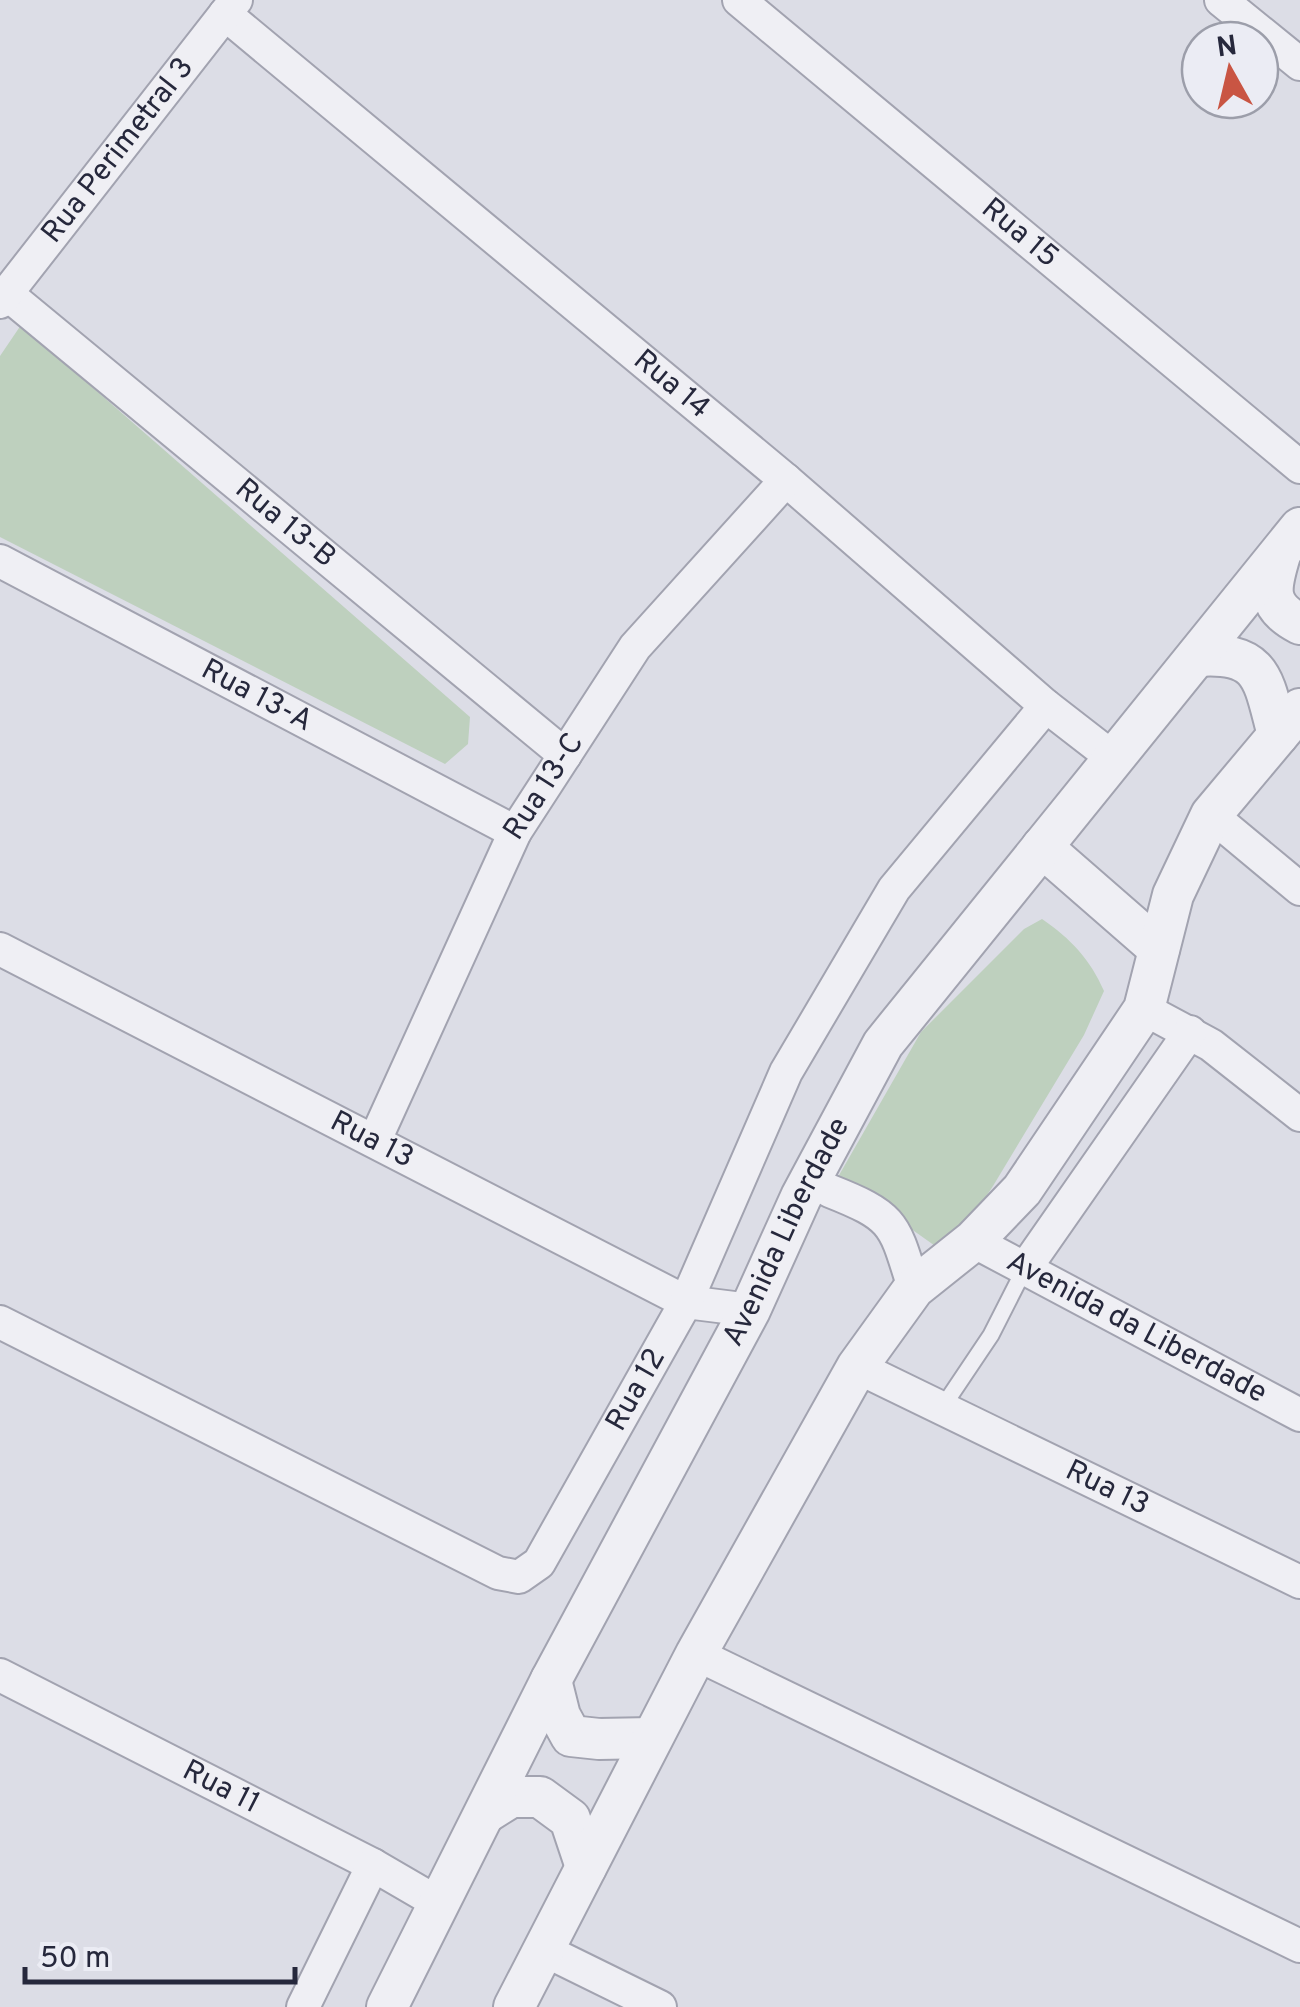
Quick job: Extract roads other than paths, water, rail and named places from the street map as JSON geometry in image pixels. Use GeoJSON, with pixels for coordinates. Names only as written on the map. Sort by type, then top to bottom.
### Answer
{"type":"FeatureCollection","features":[{"type":"Feature","properties":{"kind":"street","name":"Rua 15"},"geometry":{"type":"LineString","coordinates":[[739,0],[1300,467]]}},
{"type":"Feature","properties":{"kind":"street"},"geometry":{"type":"LineString","coordinates":[[1220,0],[1300,64]]}},
{"type":"Feature","properties":{"kind":"street","name":"Rua Perimetral 3"},"geometry":{"type":"LineString","coordinates":[[3,298],[230,7]]}},
{"type":"Feature","properties":{"kind":"street","name":"Rua 14"},"geometry":{"type":"LineString","coordinates":[[230,7],[1046,706],[1113,758]]}},
{"type":"Feature","properties":{"kind":"street","name":"Rua 13-B"},"geometry":{"type":"LineString","coordinates":[[3,298],[565,755]]}},
{"type":"Feature","properties":{"kind":"street","name":"Rua 13-C"},"geometry":{"type":"LineString","coordinates":[[375,1140],[515,832],[634,647],[786,480]]}},
{"type":"Feature","properties":{"kind":"street"},"geometry":{"type":"LineString","coordinates":[[1290,541],[1270,588],[1281,614],[1300,624]]}},
{"type":"Feature","properties":{"kind":"street","name":"Avenida Liberdade"},"geometry":{"type":"LineString","coordinates":[[388,2007],[551,1680],[750,1310],[801,1198],[883,1044],[1290,541]]}},
{"type":"Feature","properties":{"kind":"street","name":"Rua 13-A"},"geometry":{"type":"LineString","coordinates":[[0,561],[515,832]]}},
{"type":"Feature","properties":{"kind":"street"},"geometry":{"type":"LineString","coordinates":[[514,2007],[696,1654],[857,1368],[914,1288],[973,1242],[1022,1190],[1144,1009],[1174,895],[1211,814],[1289,722],[1248,662],[1226,654],[1198,656]]}},
{"type":"Feature","properties":{"kind":"street","name":"Rua 12"},"geometry":{"type":"LineString","coordinates":[[0,1322],[498,1573],[519,1577],[539,1563],[686,1302],[786,1072],[894,889],[1046,706]]}},
{"type":"Feature","properties":{"kind":"street"},"geometry":{"type":"LineString","coordinates":[[1211,814],[1300,889]]}},
{"type":"Feature","properties":{"kind":"street"},"geometry":{"type":"LineString","coordinates":[[1042,847],[1159,948]]}},
{"type":"Feature","properties":{"kind":"street","name":"Rua 13"},"geometry":{"type":"LineString","coordinates":[[0,949],[686,1302],[750,1310]]}},
{"type":"Feature","properties":{"kind":"street"},"geometry":{"type":"LineString","coordinates":[[1144,1009],[1190,1032],[1300,1114]]}},
{"type":"Feature","properties":{"kind":"street"},"geometry":{"type":"LineString","coordinates":[[1024,1270],[1190,1032]]}},
{"type":"Feature","properties":{"kind":"street"},"geometry":{"type":"LineString","coordinates":[[830,1192],[870,1206],[896,1230],[914,1288]]}},
{"type":"Feature","properties":{"kind":"street","name":"Avenida da Liberdade"},"geometry":{"type":"LineString","coordinates":[[973,1242],[1300,1416]]}},
{"type":"Feature","properties":{"kind":"street","name":"Rua 13"},"geometry":{"type":"LineString","coordinates":[[857,1368],[1300,1582]]}},
{"type":"Feature","properties":{"kind":"street"},"geometry":{"type":"LineString","coordinates":[[696,1654],[1300,1946]]}},
{"type":"Feature","properties":{"kind":"street","name":"Rua 11"},"geometry":{"type":"LineString","coordinates":[[0,1675],[372,1865],[440,1904]]}},
{"type":"Feature","properties":{"kind":"street"},"geometry":{"type":"LineString","coordinates":[[551,1680],[560,1716],[571,1736],[652,1738]]}},
{"type":"Feature","properties":{"kind":"street"},"geometry":{"type":"LineString","coordinates":[[487,1812],[511,1798],[540,1797],[570,1819],[586,1866]]}},
{"type":"Feature","properties":{"kind":"street"},"geometry":{"type":"LineString","coordinates":[[303,2007],[372,1865]]}},
{"type":"Feature","properties":{"kind":"street"},"geometry":{"type":"LineString","coordinates":[[544,1950],[660,2007]]}},
{"type":"Feature","properties":{"kind":"lane"},"geometry":{"type":"LineString","coordinates":[[942,1408],[990,1335],[1024,1270]]}}]}
